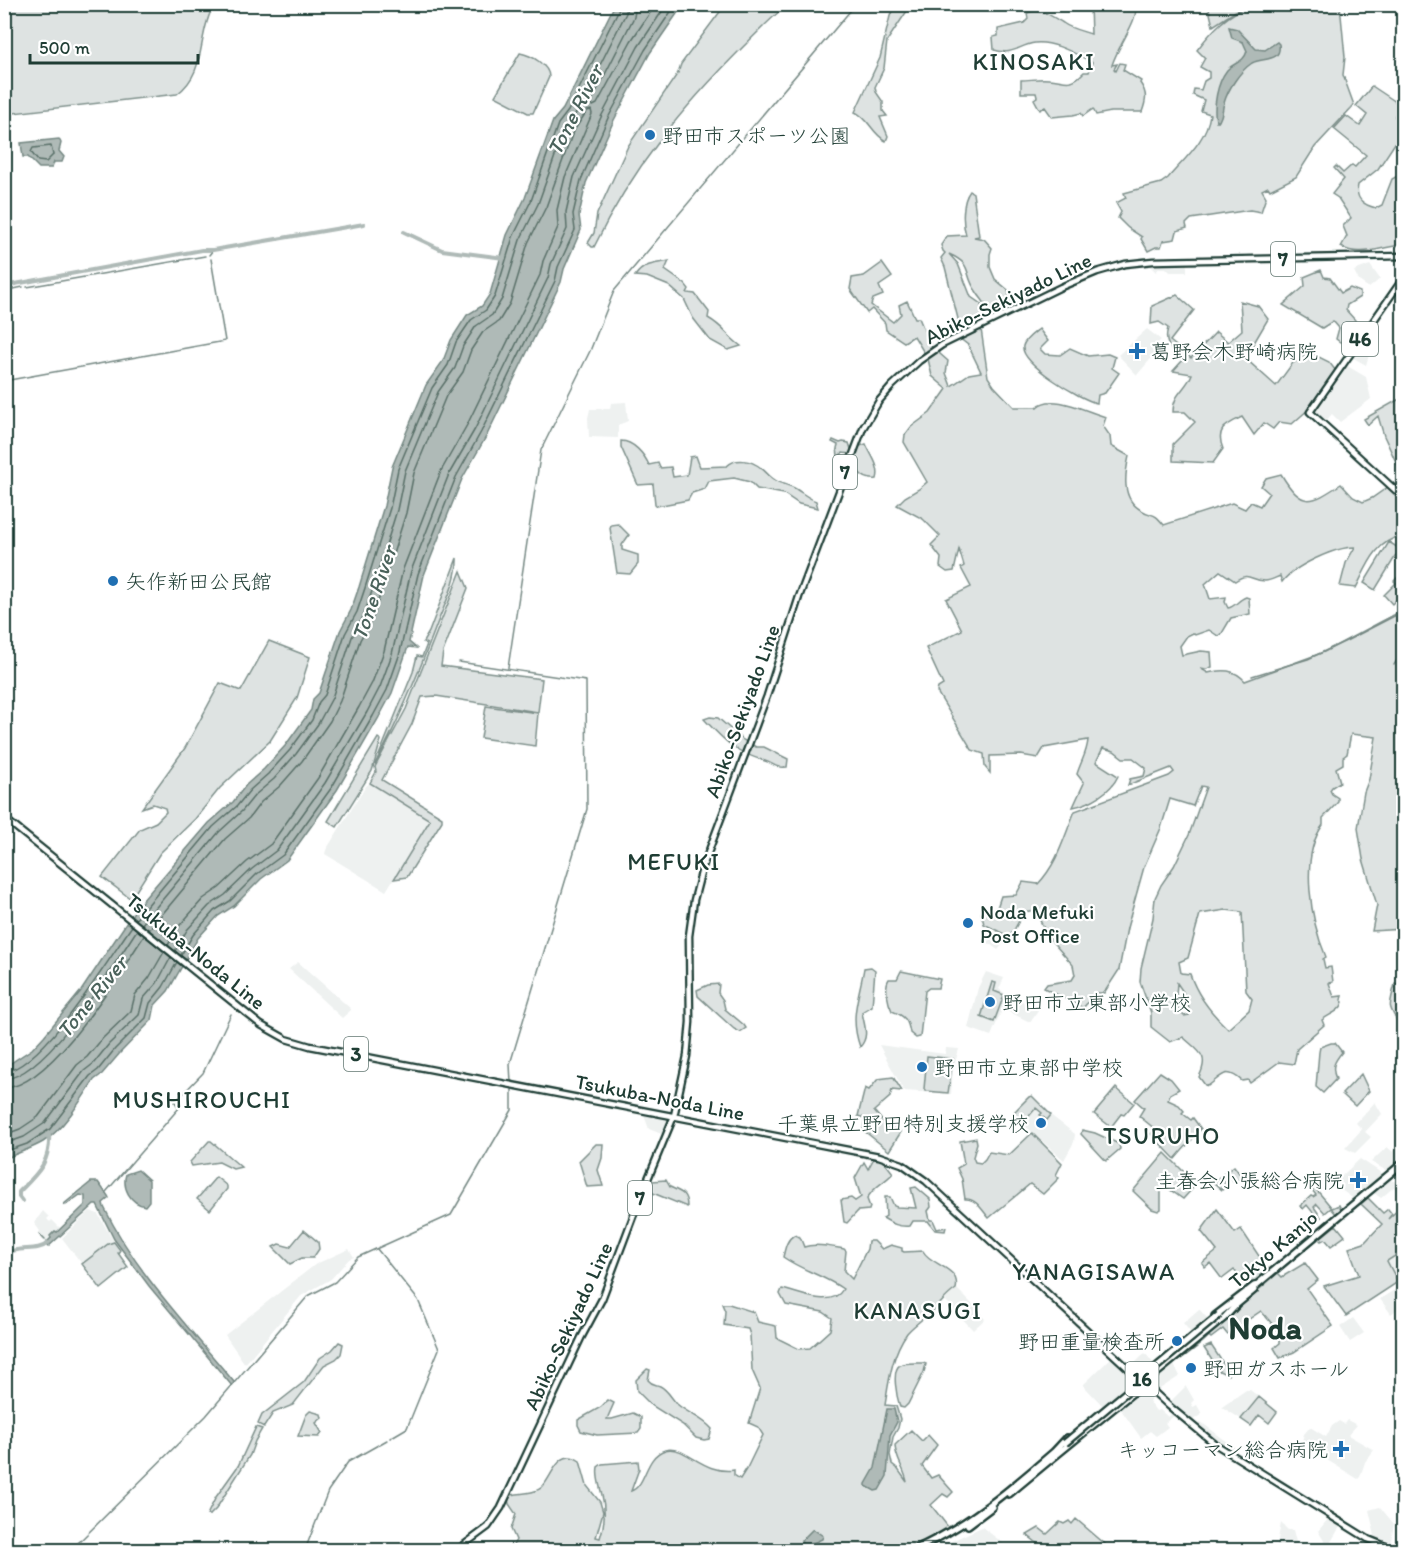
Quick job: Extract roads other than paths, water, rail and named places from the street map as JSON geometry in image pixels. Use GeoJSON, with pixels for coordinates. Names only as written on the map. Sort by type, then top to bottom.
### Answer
{"type":"FeatureCollection","features":[{"type":"Feature","properties":{"kind":"highway","name":"Tokyo Kanjo"},"geometry":{"type":"LineString","coordinates":[[1220,1317],[1254,1286],[1404,1164]]}},
{"type":"Feature","properties":{"kind":"highway","name":"Tokyo Kanjo"},"geometry":{"type":"LineString","coordinates":[[1220,1317],[1404,1164]]}},
{"type":"Feature","properties":{"kind":"highway","name":"16"},"geometry":{"type":"LineString","coordinates":[[1053,1453],[1139,1378],[1254,1286]]}},
{"type":"Feature","properties":{"kind":"highway","name":"16"},"geometry":{"type":"LineString","coordinates":[[920,1551],[975,1521],[1145,1384],[1224,1318],[1238,1303]]}},
{"type":"Feature","properties":{"kind":"highway","name":"16"},"geometry":{"type":"LineString","coordinates":[[914,1551],[952,1532],[973,1517],[1220,1317]]}},
{"type":"Feature","properties":{"kind":"highway","name":"16"},"geometry":{"type":"LineString","coordinates":[[1049,1461],[1066,1444]]}},
{"type":"Feature","properties":{"kind":"main road","name":"Abiko-Sekiyado Line"},"geometry":{"type":"LineString","coordinates":[[457,1551],[488,1527],[501,1508],[581,1338],[602,1299],[674,1116],[687,1056],[690,1022],[688,943],[694,900],[702,869],[767,696],[795,609],[851,456],[868,419],[892,386],[925,356],[958,336],[1061,287],[1120,265],[1153,261],[1404,256]]}},
{"type":"Feature","properties":{"kind":"main road","name":"46"},"geometry":{"type":"LineString","coordinates":[[1404,277],[1310,412],[1404,498]]}},
{"type":"Feature","properties":{"kind":"main road","name":"Tsukuba-Noda Line"},"geometry":{"type":"LineString","coordinates":[[4,818],[266,1028],[292,1041],[879,1156],[908,1168],[933,1187],[1145,1384],[1215,1444],[1368,1539],[1395,1551]]}},
{"type":"Feature","properties":{"kind":"water","name":"Tone River"},"geometry":{"type":"Polygon","coordinates":[[[615,4],[683,5],[650,53],[614,120],[586,183],[579,215],[581,230],[564,269],[561,282],[487,435],[462,479],[424,575],[409,642],[416,648],[408,647],[392,693],[378,719],[337,790],[287,860],[261,879],[234,906],[218,916],[198,938],[168,991],[155,1005],[152,1020],[94,1080],[72,1114],[58,1130],[34,1147],[5,1159],[5,1067],[32,1049],[44,1036],[81,991],[137,907],[209,823],[233,802],[246,785],[285,746],[311,710],[313,699],[319,693],[340,631],[359,587],[384,506],[392,467],[426,385],[443,361],[451,340],[467,315],[482,306],[490,294],[507,235],[525,198],[553,121],[563,109],[615,4]]]}},
{"type":"Feature","properties":{"kind":"water"},"geometry":{"type":"Polygon","coordinates":[[[1229,27],[1237,29],[1256,49],[1265,50],[1277,42],[1279,50],[1274,57],[1256,61],[1243,71],[1228,92],[1219,121],[1216,121],[1216,102],[1221,81],[1227,70],[1244,58],[1247,51],[1243,42],[1232,38],[1229,27]]]}},
{"type":"Feature","properties":{"kind":"water"},"geometry":{"type":"Polygon","coordinates":[[[59,139],[61,143],[59,151],[64,157],[62,162],[54,162],[52,168],[39,168],[28,157],[23,157],[21,143],[59,139]]]}},
{"type":"Feature","properties":{"kind":"water"},"geometry":{"type":"Polygon","coordinates":[[[138,1170],[149,1180],[149,1201],[145,1206],[131,1198],[125,1184],[126,1174],[138,1170]]]}},
{"type":"Feature","properties":{"kind":"water"},"geometry":{"type":"Polygon","coordinates":[[[91,1182],[98,1182],[108,1196],[109,1198],[103,1203],[104,1207],[131,1254],[163,1298],[234,1382],[232,1386],[149,1286],[114,1239],[97,1205],[94,1205],[48,1247],[45,1244],[55,1231],[57,1232],[85,1205],[85,1196],[80,1195],[66,1205],[64,1204],[91,1182]]]}},
{"type":"Feature","properties":{"kind":"water"},"geometry":{"type":"Polygon","coordinates":[[[887,1409],[894,1409],[897,1422],[890,1435],[887,1476],[879,1490],[875,1491],[866,1484],[875,1468],[887,1409]]]}},
{"type":"Feature","properties":{"kind":"water"},"geometry":{"type":"Polygon","coordinates":[[[813,1529],[823,1536],[822,1539],[807,1546],[803,1545],[801,1541],[813,1529]]]}},
{"type":"Feature","properties":{"kind":"waterway"},"geometry":{"type":"LineString","coordinates":[[508,668],[541,450],[590,351],[614,291],[856,4]]}},
{"type":"Feature","properties":{"kind":"waterway"},"geometry":{"type":"LineString","coordinates":[[4,286],[202,250],[364,224]]}},
{"type":"Feature","properties":{"kind":"waterway"},"geometry":{"type":"LineString","coordinates":[[404,232],[442,250],[504,258]]}},
{"type":"Feature","properties":{"kind":"waterway"},"geometry":{"type":"LineString","coordinates":[[209,255],[213,250]]}},
{"type":"Feature","properties":{"kind":"waterway"},"geometry":{"type":"LineString","coordinates":[[27,287],[205,256]]}},
{"type":"Feature","properties":{"kind":"waterway"},"geometry":{"type":"LineString","coordinates":[[4,381],[225,341],[211,259]]}},
{"type":"Feature","properties":{"kind":"waterway"},"geometry":{"type":"LineString","coordinates":[[4,291],[23,287]]}},
{"type":"Feature","properties":{"kind":"waterway"},"geometry":{"type":"LineString","coordinates":[[1252,676],[1308,659],[1404,611]]}},
{"type":"Feature","properties":{"kind":"waterway"},"geometry":{"type":"LineString","coordinates":[[1394,665],[1404,643]]}},
{"type":"Feature","properties":{"kind":"waterway"},"geometry":{"type":"LineString","coordinates":[[459,662],[586,681],[587,809],[510,1064],[511,1083]]}},
{"type":"Feature","properties":{"kind":"waterway"},"geometry":{"type":"LineString","coordinates":[[106,1192],[179,1108],[175,1102],[203,1073],[231,1014]]}},
{"type":"Feature","properties":{"kind":"waterway"},"geometry":{"type":"LineString","coordinates":[[71,1550],[206,1416],[308,1296],[335,1282],[358,1257],[451,1215],[512,1110],[512,1087]]}},
{"type":"Feature","properties":{"kind":"waterway"},"geometry":{"type":"LineString","coordinates":[[22,1201],[19,1192],[42,1166],[48,1152],[49,1133]]}},
{"type":"Feature","properties":{"kind":"waterway"},"geometry":{"type":"LineString","coordinates":[[39,1234],[45,1240]]}},
{"type":"Feature","properties":{"kind":"waterway"},"geometry":{"type":"LineString","coordinates":[[4,1255],[15,1250],[38,1248],[48,1243]]}},
{"type":"Feature","properties":{"kind":"waterway"},"geometry":{"type":"LineString","coordinates":[[377,1249],[418,1300],[439,1349],[407,1428],[390,1438]]}},
{"type":"Feature","properties":{"kind":"waterway"},"geometry":{"type":"LineString","coordinates":[[305,1550],[328,1491],[348,1462],[387,1440]]}},
{"type":"Feature","properties":{"kind":"place","name":"野田市スポーツ公園"},"geometry":{"type":"Point","coordinates":[650,135]}},
{"type":"Feature","properties":{"kind":"place","name":"葛野会木野崎病院"},"geometry":{"type":"Point","coordinates":[1137,351]}},
{"type":"Feature","properties":{"kind":"place","name":"矢作新田公民館"},"geometry":{"type":"Point","coordinates":[113,581]}},
{"type":"Feature","properties":{"kind":"place","name":"Noda Mefuki Post Office"},"geometry":{"type":"Point","coordinates":[968,923]}},
{"type":"Feature","properties":{"kind":"place","name":"野田市立東部小学校"},"geometry":{"type":"Point","coordinates":[990,1002]}},
{"type":"Feature","properties":{"kind":"place","name":"野田市立東部中学校"},"geometry":{"type":"Point","coordinates":[922,1067]}},
{"type":"Feature","properties":{"kind":"place","name":"千葉県立野田特別支援学校"},"geometry":{"type":"Point","coordinates":[1041,1123]}},
{"type":"Feature","properties":{"kind":"place","name":"圭春会小張総合病院"},"geometry":{"type":"Point","coordinates":[1358,1180]}},
{"type":"Feature","properties":{"kind":"place","name":"野田重量検査所"},"geometry":{"type":"Point","coordinates":[1177,1341]}},
{"type":"Feature","properties":{"kind":"place","name":"野田ガスホール"},"geometry":{"type":"Point","coordinates":[1191,1368]}},
{"type":"Feature","properties":{"kind":"place","name":"キッコーマン総合病院"},"geometry":{"type":"Point","coordinates":[1341,1449]}},
{"type":"Feature","properties":{"kind":"district","name":"KINOSAKI"},"geometry":{"type":"Point","coordinates":[1034,61]}},
{"type":"Feature","properties":{"kind":"district","name":"MEFUKI"},"geometry":{"type":"Point","coordinates":[674,861]}},
{"type":"Feature","properties":{"kind":"district","name":"MUSHIROUCHI"},"geometry":{"type":"Point","coordinates":[202,1099]}},
{"type":"Feature","properties":{"kind":"district","name":"TSURUHO"},"geometry":{"type":"Point","coordinates":[1162,1135]}},
{"type":"Feature","properties":{"kind":"district","name":"YANAGISAWA"},"geometry":{"type":"Point","coordinates":[1094,1271]}},
{"type":"Feature","properties":{"kind":"district","name":"KANASUGI"},"geometry":{"type":"Point","coordinates":[918,1310]}},
{"type":"Feature","properties":{"kind":"district","name":"Noda"},"geometry":{"type":"Point","coordinates":[1265,1327]}}]}
